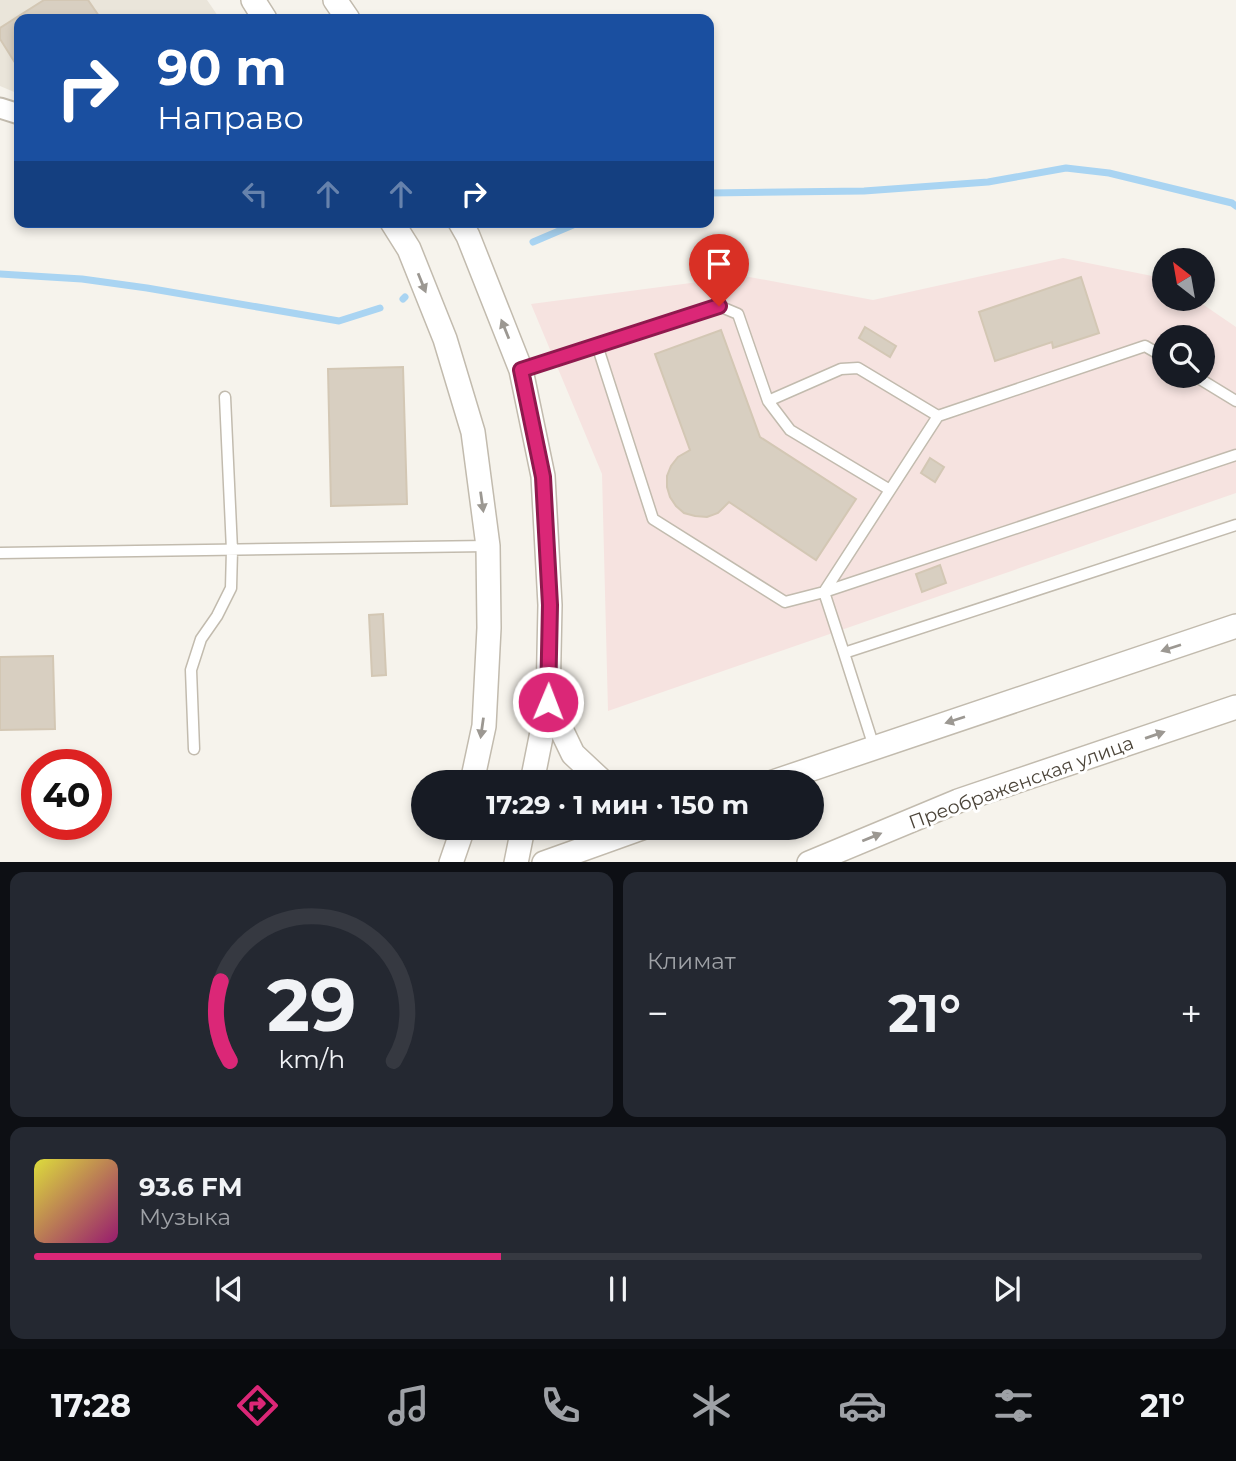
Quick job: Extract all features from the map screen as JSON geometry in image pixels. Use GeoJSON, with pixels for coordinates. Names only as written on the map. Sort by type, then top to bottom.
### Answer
{"type":"FeatureCollection","features":[{"type":"Feature","properties":{"kind":"street"},"geometry":{"type":"LineString","coordinates":[[396,228],[409,249],[445,339],[472,432],[488,546],[489,628],[484,726],[475,770]]}},
{"type":"Feature","properties":{"kind":"street"},"geometry":{"type":"LineString","coordinates":[[463,228],[521,370],[543,477],[550,605],[548,702],[534,770]]}},
{"type":"Feature","properties":{"kind":"street"},"geometry":{"type":"LineString","coordinates":[[808,770],[1236,626]]}},
{"type":"Feature","properties":{"kind":"street"},"geometry":{"type":"LineString","coordinates":[[548,702],[573,754],[590,770]]}},
{"type":"Feature","properties":{"kind":"street","name":"Преображенская улица"},"geometry":{"type":"LineString","coordinates":[[811,862],[958,802],[1236,707]]}},
{"type":"Feature","properties":{"kind":"street"},"geometry":{"type":"LineString","coordinates":[[451,862],[459,840]]}},
{"type":"Feature","properties":{"kind":"street"},"geometry":{"type":"LineString","coordinates":[[516,862],[521,840]]}},
{"type":"Feature","properties":{"kind":"street"},"geometry":{"type":"LineString","coordinates":[[547,862],[608,840]]}},
{"type":"Feature","properties":{"kind":"lane"},"geometry":{"type":"LineString","coordinates":[[521,370],[719,306],[738,314],[768,401],[790,430],[890,490]]}},
{"type":"Feature","properties":{"kind":"lane"},"geometry":{"type":"LineString","coordinates":[[597,345],[653,519],[785,603],[1236,455]]}},
{"type":"Feature","properties":{"kind":"lane"},"geometry":{"type":"LineString","coordinates":[[824,592],[938,416],[1145,346],[1152,350]]}},
{"type":"Feature","properties":{"kind":"lane"},"geometry":{"type":"LineString","coordinates":[[768,401],[841,369],[858,368],[938,416]]}},
{"type":"Feature","properties":{"kind":"lane"},"geometry":{"type":"LineString","coordinates":[[1215,388],[1236,401]]}},
{"type":"Feature","properties":{"kind":"lane"},"geometry":{"type":"LineString","coordinates":[[194,748],[191,670],[201,639],[231,588],[232,550],[225,397]]}},
{"type":"Feature","properties":{"kind":"lane"},"geometry":{"type":"LineString","coordinates":[[844,653],[1236,524]]}},
{"type":"Feature","properties":{"kind":"lane"},"geometry":{"type":"LineString","coordinates":[[0,553],[488,546]]}},
{"type":"Feature","properties":{"kind":"lane"},"geometry":{"type":"LineString","coordinates":[[824,592],[874,747]]}},
{"type":"Feature","properties":{"kind":"shaded area"},"geometry":{"type":"Polygon","coordinates":[[[0,0],[207,0],[217,14],[14,14],[14,92],[0,86],[0,0]]]}},
{"type":"Feature","properties":{"kind":"shaded area"},"geometry":{"type":"Polygon","coordinates":[[[1063,258],[1152,276],[1152,312],[1214,312],[1236,327],[1236,493],[608,711],[602,474],[531,304],[744,276],[873,300],[1063,258]]]}},
{"type":"Feature","properties":{"kind":"building"},"geometry":{"type":"Polygon","coordinates":[[[44,0],[88,0],[98,14],[22,14],[44,0]]]}},
{"type":"Feature","properties":{"kind":"building"},"geometry":{"type":"Polygon","coordinates":[[[14,19],[14,61],[0,39],[0,28],[14,19]]]}},
{"type":"Feature","properties":{"kind":"building"},"geometry":{"type":"Polygon","coordinates":[[[1081,277],[1099,333],[1053,348],[1052,342],[995,361],[979,312],[1081,277]]]}},
{"type":"Feature","properties":{"kind":"building"},"geometry":{"type":"Polygon","coordinates":[[[865,327],[896,346],[890,357],[859,338],[865,327]]]}},
{"type":"Feature","properties":{"kind":"building"},"geometry":{"type":"Polygon","coordinates":[[[721,330],[760,437],[856,499],[816,560],[729,502],[718,513],[707,517],[695,516],[684,513],[670,497],[667,476],[671,466],[678,457],[690,450],[655,354],[721,330]]]}},
{"type":"Feature","properties":{"kind":"building"},"geometry":{"type":"Polygon","coordinates":[[[403,367],[407,504],[331,506],[328,369],[403,367]]]}},
{"type":"Feature","properties":{"kind":"building"},"geometry":{"type":"Polygon","coordinates":[[[930,458],[944,467],[935,482],[921,473],[930,458]]]}},
{"type":"Feature","properties":{"kind":"building"},"geometry":{"type":"Polygon","coordinates":[[[940,565],[946,583],[922,592],[916,574],[940,565]]]}},
{"type":"Feature","properties":{"kind":"building"},"geometry":{"type":"Polygon","coordinates":[[[383,614],[386,675],[372,676],[369,615],[383,614]]]}},
{"type":"Feature","properties":{"kind":"building"},"geometry":{"type":"Polygon","coordinates":[[[53,656],[55,729],[0,730],[0,657],[53,656]]]}},
{"type":"Feature","properties":{"kind":"waterway"},"geometry":{"type":"LineString","coordinates":[[714,193],[864,191],[988,182],[1066,168],[1109,173],[1236,206]]}},
{"type":"Feature","properties":{"kind":"waterway"},"geometry":{"type":"LineString","coordinates":[[533,242],[566,228]]}},
{"type":"Feature","properties":{"kind":"waterway"},"geometry":{"type":"LineString","coordinates":[[0,274],[82,279],[147,288],[339,321],[380,308]]}},
{"type":"Feature","properties":{"kind":"route"},"geometry":{"type":"LineString","coordinates":[[548,702],[550,605],[543,477],[521,370],[719,306]]}}]}
